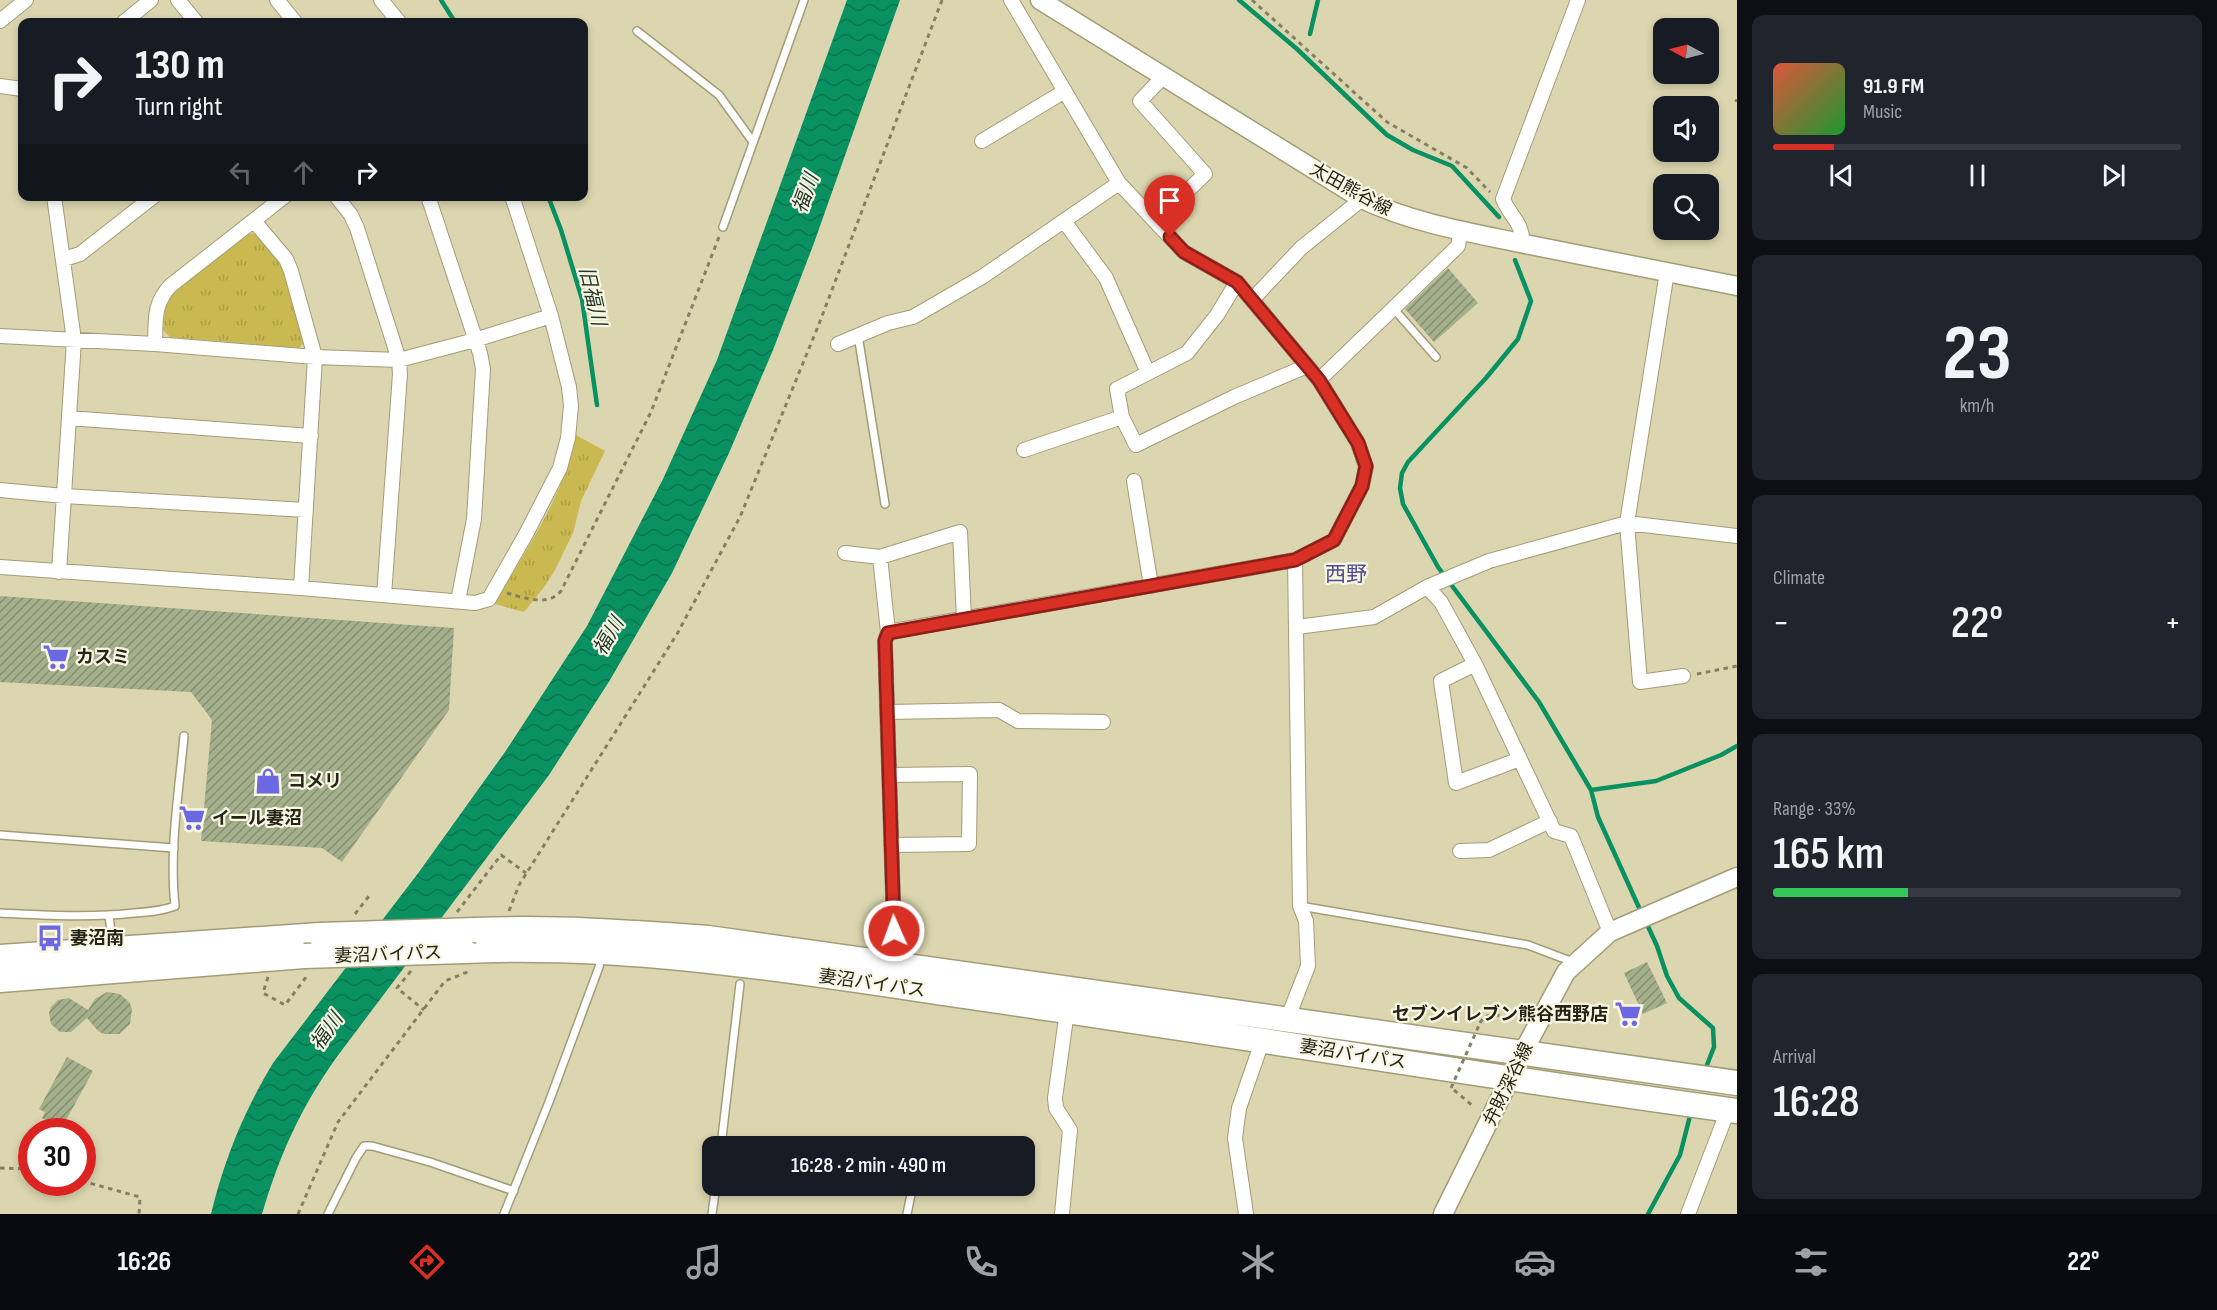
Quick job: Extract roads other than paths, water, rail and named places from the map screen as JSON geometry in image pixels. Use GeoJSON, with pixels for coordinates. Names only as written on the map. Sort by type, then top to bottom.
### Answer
{"type":"FeatureCollection","features":[{"type":"Feature","properties":{"kind":"highway","name":"妻沼バイパス"},"geometry":{"type":"LineString","coordinates":[[0,957],[320,935],[528,928],[709,961],[1067,1011],[1101,1005],[1287,1020],[1737,1083]]}},
{"type":"Feature","properties":{"kind":"highway","name":"妻沼バイパス"},"geometry":{"type":"LineString","coordinates":[[0,980],[304,956],[469,960],[602,941],[708,939],[890,963],[1263,1040],[1510,1080],[1732,1111]]}},
{"type":"Feature","properties":{"kind":"main road","name":"太田熊谷線"},"geometry":{"type":"LineString","coordinates":[[1040,0],[1362,199],[1387,211],[1414,220],[1737,286]]}},
{"type":"Feature","properties":{"kind":"main road","name":"弁財深谷線"},"geometry":{"type":"LineString","coordinates":[[1443,1214],[1523,1052],[1566,972],[1610,932],[1737,877]]}},
{"type":"Feature","properties":{"kind":"street"},"geometry":{"type":"LineString","coordinates":[[0,21],[26,0]]}},
{"type":"Feature","properties":{"kind":"street"},"geometry":{"type":"LineString","coordinates":[[129,18],[151,0]]}},
{"type":"Feature","properties":{"kind":"street"},"geometry":{"type":"LineString","coordinates":[[178,0],[193,18]]}},
{"type":"Feature","properties":{"kind":"street"},"geometry":{"type":"LineString","coordinates":[[277,0],[293,18]]}},
{"type":"Feature","properties":{"kind":"street"},"geometry":{"type":"LineString","coordinates":[[381,0],[396,18]]}},
{"type":"Feature","properties":{"kind":"street"},"geometry":{"type":"LineString","coordinates":[[888,633],[1295,560],[1334,540],[1362,486],[1366,466],[1358,443],[1319,380],[1237,282],[1184,252],[1119,183],[1011,0]]}},
{"type":"Feature","properties":{"kind":"street"},"geometry":{"type":"LineString","coordinates":[[1522,243],[1521,227],[1503,199],[1578,0]]}},
{"type":"Feature","properties":{"kind":"street"},"geometry":{"type":"LineString","coordinates":[[1156,221],[1205,174],[1140,101],[1164,76]]}},
{"type":"Feature","properties":{"kind":"street"},"geometry":{"type":"LineString","coordinates":[[0,86],[18,88]]}},
{"type":"Feature","properties":{"kind":"street"},"geometry":{"type":"LineString","coordinates":[[982,141],[1065,91]]}},
{"type":"Feature","properties":{"kind":"street"},"geometry":{"type":"LineString","coordinates":[[838,344],[913,317],[982,277],[1119,183]]}},
{"type":"Feature","properties":{"kind":"street"},"geometry":{"type":"LineString","coordinates":[[1252,300],[1301,248],[1362,199]]}},
{"type":"Feature","properties":{"kind":"street"},"geometry":{"type":"LineString","coordinates":[[55,201],[74,340],[59,572]]}},
{"type":"Feature","properties":{"kind":"street"},"geometry":{"type":"LineString","coordinates":[[64,259],[80,254],[148,201]]}},
{"type":"Feature","properties":{"kind":"street"},"geometry":{"type":"LineString","coordinates":[[155,344],[160,297],[170,286],[279,201]]}},
{"type":"Feature","properties":{"kind":"street"},"geometry":{"type":"LineString","coordinates":[[340,201],[351,215],[357,228],[399,360],[400,374],[384,595]]}},
{"type":"Feature","properties":{"kind":"street"},"geometry":{"type":"LineString","coordinates":[[430,201],[483,369],[474,519],[458,601]]}},
{"type":"Feature","properties":{"kind":"street"},"geometry":{"type":"LineString","coordinates":[[0,567],[301,588],[475,603],[489,599],[560,468],[568,438],[571,406],[569,387],[551,316],[514,201]]}},
{"type":"Feature","properties":{"kind":"street"},"geometry":{"type":"LineString","coordinates":[[254,221],[286,259],[315,357],[301,588]]}},
{"type":"Feature","properties":{"kind":"street"},"geometry":{"type":"LineString","coordinates":[[1064,221],[1106,278],[1148,373]]}},
{"type":"Feature","properties":{"kind":"street"},"geometry":{"type":"LineString","coordinates":[[1319,380],[1458,246],[1461,230]]}},
{"type":"Feature","properties":{"kind":"street"},"geometry":{"type":"LineString","coordinates":[[1667,272],[1627,523],[1640,682],[1683,676]]}},
{"type":"Feature","properties":{"kind":"street"},"geometry":{"type":"LineString","coordinates":[[1237,282],[1217,315],[1187,353],[1117,389],[1122,417],[1136,445],[1234,397],[1307,366]]}},
{"type":"Feature","properties":{"kind":"street"},"geometry":{"type":"LineString","coordinates":[[0,336],[155,344],[315,357],[399,360],[475,340],[551,316]]}},
{"type":"Feature","properties":{"kind":"street"},"geometry":{"type":"LineString","coordinates":[[1024,450],[1122,417]]}},
{"type":"Feature","properties":{"kind":"street"},"geometry":{"type":"LineString","coordinates":[[69,418],[311,436]]}},
{"type":"Feature","properties":{"kind":"street"},"geometry":{"type":"LineString","coordinates":[[1134,481],[1151,586]]}},
{"type":"Feature","properties":{"kind":"street"},"geometry":{"type":"LineString","coordinates":[[0,490],[64,496],[306,510]]}},
{"type":"Feature","properties":{"kind":"street"},"geometry":{"type":"LineString","coordinates":[[1298,627],[1374,617],[1427,587],[1489,561],[1627,523],[1737,536]]}},
{"type":"Feature","properties":{"kind":"street"},"geometry":{"type":"LineString","coordinates":[[845,554],[880,557],[960,532],[964,619]]}},
{"type":"Feature","properties":{"kind":"street"},"geometry":{"type":"LineString","coordinates":[[880,557],[888,633],[885,641],[894,931],[890,963]]}},
{"type":"Feature","properties":{"kind":"street"},"geometry":{"type":"LineString","coordinates":[[1287,1020],[1308,966],[1306,921],[1300,906],[1298,627],[1295,560]]}},
{"type":"Feature","properties":{"kind":"street"},"geometry":{"type":"LineString","coordinates":[[1427,587],[1441,602],[1475,664],[1554,831],[1571,836],[1610,932]]}},
{"type":"Feature","properties":{"kind":"street"},"geometry":{"type":"LineString","coordinates":[[1475,664],[1441,681],[1456,783],[1520,759]]}},
{"type":"Feature","properties":{"kind":"street"},"geometry":{"type":"LineString","coordinates":[[887,712],[999,710],[1018,721],[1103,722]]}},
{"type":"Feature","properties":{"kind":"street"},"geometry":{"type":"LineString","coordinates":[[889,775],[969,774],[969,844],[891,845]]}},
{"type":"Feature","properties":{"kind":"street"},"geometry":{"type":"LineString","coordinates":[[1460,851],[1489,850],[1550,821]]}},
{"type":"Feature","properties":{"kind":"street"},"geometry":{"type":"LineString","coordinates":[[1062,1214],[1070,1130],[1056,1108],[1055,1098],[1067,1011]]}},
{"type":"Feature","properties":{"kind":"street"},"geometry":{"type":"LineString","coordinates":[[1246,1214],[1235,1138],[1239,1108],[1263,1040]]}},
{"type":"Feature","properties":{"kind":"street"},"geometry":{"type":"LineString","coordinates":[[1688,1214],[1732,1111]]}},
{"type":"Feature","properties":{"kind":"lane"},"geometry":{"type":"LineString","coordinates":[[723,227],[804,0]]}},
{"type":"Feature","properties":{"kind":"lane"},"geometry":{"type":"LineString","coordinates":[[637,31],[719,95],[753,142]]}},
{"type":"Feature","properties":{"kind":"lane"},"geometry":{"type":"LineString","coordinates":[[1393,308],[1436,357]]}},
{"type":"Feature","properties":{"kind":"lane"},"geometry":{"type":"LineString","coordinates":[[858,335],[885,504]]}},
{"type":"Feature","properties":{"kind":"lane"},"geometry":{"type":"LineString","coordinates":[[0,913],[109,916],[166,910],[175,906],[174,848],[184,736]]}},
{"type":"Feature","properties":{"kind":"lane"},"geometry":{"type":"LineString","coordinates":[[0,835],[174,848]]}},
{"type":"Feature","properties":{"kind":"lane"},"geometry":{"type":"LineString","coordinates":[[1300,906],[1528,945],[1575,963]]}},
{"type":"Feature","properties":{"kind":"lane"},"geometry":{"type":"LineString","coordinates":[[109,916],[113,950]]}},
{"type":"Feature","properties":{"kind":"lane"},"geometry":{"type":"LineString","coordinates":[[504,1214],[591,990],[599,967],[602,941]]}},
{"type":"Feature","properties":{"kind":"lane"},"geometry":{"type":"LineString","coordinates":[[722,1136],[740,984]]}},
{"type":"Feature","properties":{"kind":"lane"},"geometry":{"type":"LineString","coordinates":[[328,1214],[364,1146],[372,1146],[430,1162],[514,1191]]}},
{"type":"Feature","properties":{"kind":"lane"},"geometry":{"type":"LineString","coordinates":[[712,1214],[714,1196]]}},
{"type":"Feature","properties":{"kind":"lane"},"geometry":{"type":"LineString","coordinates":[[907,1214],[911,1196]]}},
{"type":"Feature","properties":{"kind":"water","name":"福川"},"geometry":{"type":"Polygon","coordinates":[[[847,0],[900,0],[814,243],[773,350],[729,453],[672,573],[610,680],[549,775],[323,1077],[292,1133],[276,1171],[262,1214],[211,1214],[236,1136],[273,1063],[419,872],[505,752],[587,626],[663,479],[717,360],[847,0]]]}},
{"type":"Feature","properties":{"kind":"waterway","name":"旧福川"},"geometry":{"type":"LineString","coordinates":[[441,0],[452,18]]}},
{"type":"Feature","properties":{"kind":"waterway"},"geometry":{"type":"LineString","coordinates":[[1239,0],[1297,49],[1387,135],[1413,150],[1452,166],[1499,217]]}},
{"type":"Feature","properties":{"kind":"waterway"},"geometry":{"type":"LineString","coordinates":[[1310,34],[1318,0]]}},
{"type":"Feature","properties":{"kind":"waterway","name":"旧福川"},"geometry":{"type":"LineString","coordinates":[[550,201],[582,299],[597,405]]}},
{"type":"Feature","properties":{"kind":"waterway"},"geometry":{"type":"LineString","coordinates":[[1515,260],[1531,301],[1518,339],[1486,378],[1408,462],[1402,473],[1400,488],[1403,504],[1438,567],[1539,702],[1591,790],[1598,817],[1641,912]]}},
{"type":"Feature","properties":{"kind":"waterway"},"geometry":{"type":"LineString","coordinates":[[1591,790],[1656,781],[1721,755],[1737,746]]}},
{"type":"Feature","properties":{"kind":"waterway"},"geometry":{"type":"LineString","coordinates":[[1645,920],[1667,976],[1679,998],[1713,1028],[1714,1047],[1705,1070]]}},
{"type":"Feature","properties":{"kind":"waterway"},"geometry":{"type":"LineString","coordinates":[[1648,1214],[1680,1155],[1691,1112]]}},
{"type":"Feature","properties":{"kind":"place","name":"カスミ"},"geometry":{"type":"Point","coordinates":[56,657]}},
{"type":"Feature","properties":{"kind":"place","name":"コメリ"},"geometry":{"type":"Point","coordinates":[268,781]}},
{"type":"Feature","properties":{"kind":"place","name":"イール妻沼"},"geometry":{"type":"Point","coordinates":[192,818]}},
{"type":"Feature","properties":{"kind":"place","name":"妻沼南"},"geometry":{"type":"Point","coordinates":[50,938]}},
{"type":"Feature","properties":{"kind":"place","name":"セブンイレブン熊谷西野店"},"geometry":{"type":"Point","coordinates":[1628,1014]}},
{"type":"Feature","properties":{"kind":"district","name":"西野"},"geometry":{"type":"Point","coordinates":[1346,574]}}]}
